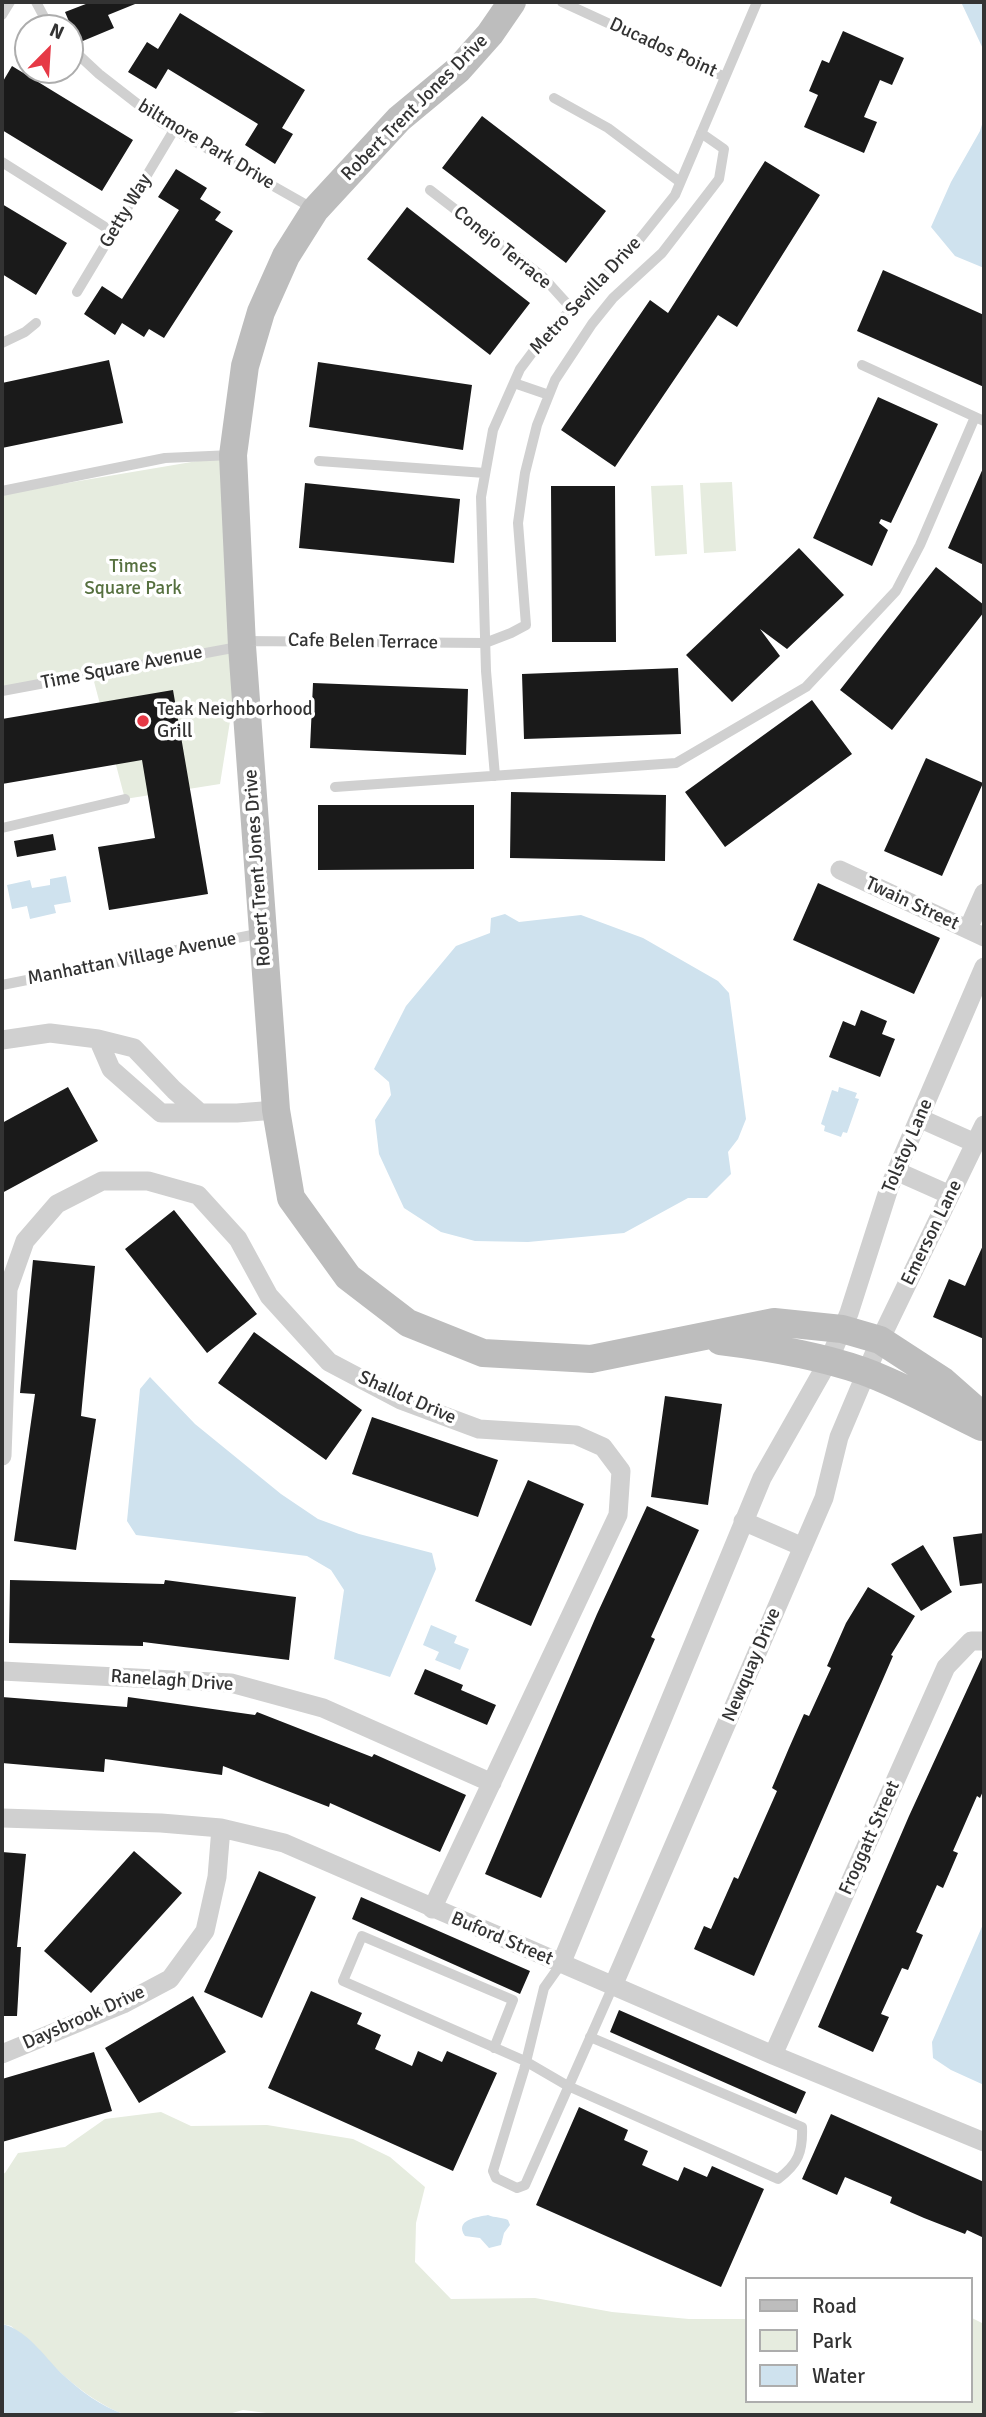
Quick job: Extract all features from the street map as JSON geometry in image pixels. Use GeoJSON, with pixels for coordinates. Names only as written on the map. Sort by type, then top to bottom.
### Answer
{"type":"FeatureCollection","features":[{"type":"Feature","properties":{"kind":"street","name":"Robert Trent Jones Drive"},"geometry":{"type":"LineString","coordinates":[[512,2],[490,34],[458,71],[399,119],[315,210],[286,256],[261,312],[246,366],[233,455],[242,643],[276,1110],[291,1198],[348,1277],[408,1323],[483,1353],[591,1359],[774,1322],[842,1328],[880,1340],[943,1381],[984,1417]]}},
{"type":"Feature","properties":{"kind":"street","name":"Twain Street"},"geometry":{"type":"LineString","coordinates":[[841,870],[976,933]]}},
{"type":"Feature","properties":{"kind":"street"},"geometry":{"type":"LineString","coordinates":[[976,933],[984,893]]}},
{"type":"Feature","properties":{"kind":"street","name":"Tolstoy Lane"},"geometry":{"type":"LineString","coordinates":[[842,1328],[896,1171],[984,967]]}},
{"type":"Feature","properties":{"kind":"street"},"geometry":{"type":"LineString","coordinates":[[2,1040],[50,1033],[98,1039],[134,1048],[199,1112]]}},
{"type":"Feature","properties":{"kind":"street"},"geometry":{"type":"LineString","coordinates":[[98,1039],[111,1069],[161,1113],[276,1110]]}},
{"type":"Feature","properties":{"kind":"street"},"geometry":{"type":"LineString","coordinates":[[129,1086],[149,1065]]}},
{"type":"Feature","properties":{"kind":"street"},"geometry":{"type":"LineString","coordinates":[[919,1118],[975,1143]]}},
{"type":"Feature","properties":{"kind":"street","name":"Emerson Lane"},"geometry":{"type":"LineString","coordinates":[[880,1340],[984,1125]]}},
{"type":"Feature","properties":{"kind":"street"},"geometry":{"type":"LineString","coordinates":[[896,1171],[950,1195]]}},
{"type":"Feature","properties":{"kind":"street","name":"Shallot Drive"},"geometry":{"type":"LineString","coordinates":[[2,1456],[9,1289],[25,1241],[57,1204],[102,1181],[148,1181],[198,1195],[238,1239],[269,1296],[328,1362],[401,1400],[479,1429],[576,1435],[603,1447],[621,1471],[618,1515],[432,1909]]}},
{"type":"Feature","properties":{"kind":"street"},"geometry":{"type":"LineString","coordinates":[[561,1964],[743,1521],[762,1478],[829,1360],[842,1328]]}},
{"type":"Feature","properties":{"kind":"street","name":"Robert Trent Jones Drive"},"geometry":{"type":"LineString","coordinates":[[691,1338],[762,1346],[829,1360],[867,1372],[984,1428]]}},
{"type":"Feature","properties":{"kind":"street","name":"Newquay Drive"},"geometry":{"type":"LineString","coordinates":[[613,1986],[824,1498],[839,1437],[880,1340]]}},
{"type":"Feature","properties":{"kind":"street"},"geometry":{"type":"LineString","coordinates":[[743,1521],[803,1546]]}},
{"type":"Feature","properties":{"kind":"street","name":"Froggatt Street"},"geometry":{"type":"LineString","coordinates":[[773,2055],[946,1667],[971,1640],[984,1641]]}},
{"type":"Feature","properties":{"kind":"street","name":"Ranelagh Drive"},"geometry":{"type":"LineString","coordinates":[[2,1671],[232,1683],[323,1708],[492,1783]]}},
{"type":"Feature","properties":{"kind":"street","name":"Buford Street"},"geometry":{"type":"LineString","coordinates":[[2,1818],[161,1823],[220,1828],[284,1843],[773,2055],[984,2142]]}},
{"type":"Feature","properties":{"kind":"street","name":"Daysbrook Drive"},"geometry":{"type":"LineString","coordinates":[[2,2053],[123,2004],[170,1979],[205,1931],[217,1877],[220,1828]]}},
{"type":"Feature","properties":{"kind":"lane"},"geometry":{"type":"LineString","coordinates":[[2,15],[10,2]]}},
{"type":"Feature","properties":{"kind":"lane","name":"Ducados Point"},"geometry":{"type":"LineString","coordinates":[[562,2],[725,77]]}},
{"type":"Feature","properties":{"kind":"lane","name":"Metro Sevilla Drive"},"geometry":{"type":"LineString","coordinates":[[495,776],[485,643],[481,497],[493,430],[520,369],[544,337],[635,245],[675,195],[753,3]]}},
{"type":"Feature","properties":{"kind":"lane","name":"biltmore Park Drive"},"geometry":{"type":"LineString","coordinates":[[84,60],[174,130],[315,210]]}},
{"type":"Feature","properties":{"kind":"lane"},"geometry":{"type":"LineString","coordinates":[[554,98],[608,128],[680,183]]}},
{"type":"Feature","properties":{"kind":"lane","name":"Getty Way"},"geometry":{"type":"LineString","coordinates":[[77,292],[174,130]]}},
{"type":"Feature","properties":{"kind":"lane"},"geometry":{"type":"LineString","coordinates":[[485,643],[511,634],[526,625],[518,523],[525,473],[537,425],[555,380],[592,324],[613,298],[662,253],[719,179],[724,149],[701,133]]}},
{"type":"Feature","properties":{"kind":"lane"},"geometry":{"type":"LineString","coordinates":[[2,162],[113,232]]}},
{"type":"Feature","properties":{"kind":"lane","name":"Conejo Terrace"},"geometry":{"type":"LineString","coordinates":[[430,190],[543,277],[571,308]]}},
{"type":"Feature","properties":{"kind":"lane"},"geometry":{"type":"LineString","coordinates":[[2,343],[25,332],[36,323]]}},
{"type":"Feature","properties":{"kind":"lane"},"geometry":{"type":"LineString","coordinates":[[335,787],[676,763],[806,687],[896,591],[980,419],[862,365]]}},
{"type":"Feature","properties":{"kind":"lane"},"geometry":{"type":"LineString","coordinates":[[514,383],[549,395]]}},
{"type":"Feature","properties":{"kind":"lane"},"geometry":{"type":"LineString","coordinates":[[2,491],[164,458],[233,455]]}},
{"type":"Feature","properties":{"kind":"lane"},"geometry":{"type":"LineString","coordinates":[[319,461],[485,473]]}},
{"type":"Feature","properties":{"kind":"lane","name":"Cafe Belen Terrace"},"geometry":{"type":"LineString","coordinates":[[242,643],[485,643]]}},
{"type":"Feature","properties":{"kind":"lane","name":"Time Square Avenue"},"geometry":{"type":"LineString","coordinates":[[2,691],[242,643]]}},
{"type":"Feature","properties":{"kind":"lane"},"geometry":{"type":"LineString","coordinates":[[2,828],[125,799]]}},
{"type":"Feature","properties":{"kind":"lane","name":"Manhattan Village Avenue"},"geometry":{"type":"LineString","coordinates":[[2,985],[262,933]]}},
{"type":"Feature","properties":{"kind":"lane"},"geometry":{"type":"LineString","coordinates":[[494,2048],[513,2000],[362,1936],[343,1981],[494,2048],[525,2061],[568,2086],[778,2179],[791,2169],[802,2147],[802,2127],[590,2036]]}},
{"type":"Feature","properties":{"kind":"lane"},"geometry":{"type":"LineString","coordinates":[[561,1964],[544,1988],[493,2171],[496,2178],[517,2188],[525,2185],[613,1986]]}},
{"type":"Feature","properties":{"kind":"green space","name":"Times Square Park"},"geometry":{"type":"Polygon","coordinates":[[[233,455],[242,646],[220,784],[125,799],[92,674],[2,691],[2,494],[233,455]]]}},
{"type":"Feature","properties":{"kind":"green space"},"geometry":{"type":"Polygon","coordinates":[[[732,482],[736,551],[704,553],[700,483],[732,482]]]}},
{"type":"Feature","properties":{"kind":"green space"},"geometry":{"type":"Polygon","coordinates":[[[683,485],[687,554],[655,556],[651,486],[683,485]]]}},
{"type":"Feature","properties":{"kind":"green space"},"geometry":{"type":"Polygon","coordinates":[[[161,2112],[191,2126],[267,2125],[353,2139],[390,2157],[425,2187],[416,2223],[415,2262],[451,2299],[535,2298],[612,2312],[689,2319],[744,2319],[744,2403],[972,2403],[972,2318],[984,2324],[984,2415],[282,2415],[243,2410],[225,2415],[126,2415],[79,2388],[11,2326],[2,2324],[2,2174],[18,2153],[65,2147],[105,2119],[161,2112]]]}},
{"type":"Feature","properties":{"kind":"water"},"geometry":{"type":"Polygon","coordinates":[[[961,2],[984,2],[984,51],[961,2]]]}},
{"type":"Feature","properties":{"kind":"water"},"geometry":{"type":"Polygon","coordinates":[[[984,118],[984,268],[955,256],[931,227],[984,118]]]}},
{"type":"Feature","properties":{"kind":"water"},"geometry":{"type":"Polygon","coordinates":[[[66,876],[71,902],[54,905],[56,913],[30,919],[27,906],[12,909],[7,885],[30,880],[32,888],[50,885],[50,879],[66,876]]]}},
{"type":"Feature","properties":{"kind":"water"},"geometry":{"type":"Polygon","coordinates":[[[505,914],[519,922],[581,915],[643,938],[718,981],[729,993],[746,1119],[738,1139],[728,1152],[731,1174],[707,1198],[688,1198],[624,1233],[528,1242],[475,1241],[441,1232],[404,1208],[379,1154],[375,1120],[391,1095],[389,1082],[374,1069],[406,1006],[456,946],[490,933],[491,918],[505,914]]]}},
{"type":"Feature","properties":{"kind":"water"},"geometry":{"type":"Polygon","coordinates":[[[839,1087],[857,1093],[855,1098],[859,1099],[847,1133],[843,1132],[841,1137],[824,1131],[825,1126],[821,1124],[832,1090],[838,1092],[839,1087]]]}},
{"type":"Feature","properties":{"kind":"water"},"geometry":{"type":"Polygon","coordinates":[[[150,1377],[195,1424],[281,1494],[318,1519],[359,1534],[432,1553],[436,1569],[390,1677],[334,1659],[344,1590],[331,1570],[307,1556],[136,1535],[127,1521],[140,1389],[150,1377]]]}},
{"type":"Feature","properties":{"kind":"water"},"geometry":{"type":"Polygon","coordinates":[[[431,1625],[457,1636],[454,1643],[469,1649],[460,1670],[435,1660],[439,1652],[423,1645],[431,1625]]]}},
{"type":"Feature","properties":{"kind":"water"},"geometry":{"type":"Polygon","coordinates":[[[984,1922],[984,2085],[951,2070],[933,2058],[932,2042],[984,1922]]]}},
{"type":"Feature","properties":{"kind":"water"},"geometry":{"type":"Polygon","coordinates":[[[488,2215],[508,2220],[510,2225],[504,2233],[501,2245],[489,2248],[480,2238],[465,2236],[462,2231],[462,2226],[468,2220],[488,2215]]]}},
{"type":"Feature","properties":{"kind":"water"},"geometry":{"type":"Polygon","coordinates":[[[2,2324],[27,2337],[83,2392],[126,2415],[2,2415],[2,2324]]]}},
{"type":"Feature","properties":{"kind":"building"},"geometry":{"type":"Polygon","coordinates":[[[91,2],[140,2],[108,15],[114,28],[84,40],[84,14],[65,12],[91,2]]]}},
{"type":"Feature","properties":{"kind":"building"},"geometry":{"type":"Polygon","coordinates":[[[180,13],[305,90],[282,128],[293,134],[275,164],[245,145],[258,124],[168,69],[156,89],[128,72],[147,42],[158,49],[180,13]]]}},
{"type":"Feature","properties":{"kind":"building"},"geometry":{"type":"Polygon","coordinates":[[[843,31],[904,58],[892,85],[880,80],[864,117],[877,122],[864,153],[804,127],[818,95],[809,91],[822,60],[829,63],[843,31]]]}},
{"type":"Feature","properties":{"kind":"building"},"geometry":{"type":"Polygon","coordinates":[[[12,66],[14,84],[41,84],[133,140],[102,191],[2,130],[2,83],[12,66]]]}},
{"type":"Feature","properties":{"kind":"building"},"geometry":{"type":"Polygon","coordinates":[[[482,116],[606,211],[566,263],[442,168],[482,116]]]}},
{"type":"Feature","properties":{"kind":"building"},"geometry":{"type":"Polygon","coordinates":[[[765,161],[820,195],[737,327],[718,315],[615,467],[561,430],[650,300],[668,313],[765,161]]]}},
{"type":"Feature","properties":{"kind":"building"},"geometry":{"type":"Polygon","coordinates":[[[176,169],[207,188],[200,199],[221,212],[215,220],[233,231],[164,338],[149,329],[144,337],[122,323],[115,335],[84,314],[102,286],[122,299],[179,210],[158,197],[176,169]]]}},
{"type":"Feature","properties":{"kind":"building"},"geometry":{"type":"Polygon","coordinates":[[[2,204],[67,243],[36,295],[2,274],[2,204]]]}},
{"type":"Feature","properties":{"kind":"building"},"geometry":{"type":"Polygon","coordinates":[[[407,207],[530,303],[490,355],[367,259],[407,207]]]}},
{"type":"Feature","properties":{"kind":"building"},"geometry":{"type":"Polygon","coordinates":[[[883,270],[984,315],[984,387],[857,331],[883,270]]]}},
{"type":"Feature","properties":{"kind":"building"},"geometry":{"type":"Polygon","coordinates":[[[109,360],[123,423],[2,448],[2,383],[109,360]]]}},
{"type":"Feature","properties":{"kind":"building"},"geometry":{"type":"Polygon","coordinates":[[[318,362],[472,385],[463,450],[309,427],[318,362]]]}},
{"type":"Feature","properties":{"kind":"building"},"geometry":{"type":"Polygon","coordinates":[[[878,397],[938,424],[891,523],[881,519],[879,523],[888,530],[872,566],[813,538],[878,397]]]}},
{"type":"Feature","properties":{"kind":"building"},"geometry":{"type":"Polygon","coordinates":[[[984,466],[984,565],[948,548],[984,466]]]}},
{"type":"Feature","properties":{"kind":"building"},"geometry":{"type":"Polygon","coordinates":[[[305,483],[460,499],[454,563],[299,548],[305,483]]]}},
{"type":"Feature","properties":{"kind":"building"},"geometry":{"type":"Polygon","coordinates":[[[551,486],[615,486],[616,642],[552,642],[551,486]]]}},
{"type":"Feature","properties":{"kind":"building"},"geometry":{"type":"Polygon","coordinates":[[[799,548],[844,595],[787,649],[760,629],[780,656],[732,702],[686,655],[799,548]]]}},
{"type":"Feature","properties":{"kind":"building"},"geometry":{"type":"Polygon","coordinates":[[[936,567],[984,605],[984,612],[892,730],[840,690],[936,567]]]}},
{"type":"Feature","properties":{"kind":"building"},"geometry":{"type":"Polygon","coordinates":[[[678,668],[681,734],[524,739],[522,674],[678,668]]]}},
{"type":"Feature","properties":{"kind":"building"},"geometry":{"type":"Polygon","coordinates":[[[313,683],[468,689],[466,755],[310,748],[313,683]]]}},
{"type":"Feature","properties":{"kind":"building"},"geometry":{"type":"Polygon","coordinates":[[[173,690],[208,894],[109,910],[98,847],[155,838],[142,760],[2,784],[2,719],[173,690]]]}},
{"type":"Feature","properties":{"kind":"building"},"geometry":{"type":"Polygon","coordinates":[[[812,700],[852,754],[725,847],[685,792],[812,700]]]}},
{"type":"Feature","properties":{"kind":"building"},"geometry":{"type":"Polygon","coordinates":[[[926,758],[983,783],[942,876],[884,851],[926,758]]]}},
{"type":"Feature","properties":{"kind":"building"},"geometry":{"type":"Polygon","coordinates":[[[511,792],[666,795],[665,861],[510,858],[511,792]]]}},
{"type":"Feature","properties":{"kind":"building"},"geometry":{"type":"Polygon","coordinates":[[[318,805],[474,805],[474,869],[318,870],[318,805]]]}},
{"type":"Feature","properties":{"kind":"building"},"geometry":{"type":"Polygon","coordinates":[[[53,834],[56,850],[17,857],[14,841],[53,834]]]}},
{"type":"Feature","properties":{"kind":"building"},"geometry":{"type":"Polygon","coordinates":[[[818,883],[940,938],[914,994],[793,940],[818,883]]]}},
{"type":"Feature","properties":{"kind":"building"},"geometry":{"type":"Polygon","coordinates":[[[861,1010],[887,1021],[882,1034],[895,1039],[880,1077],[829,1057],[843,1021],[855,1026],[861,1010]]]}},
{"type":"Feature","properties":{"kind":"building"},"geometry":{"type":"Polygon","coordinates":[[[68,1087],[98,1141],[2,1193],[2,1123],[68,1087]]]}},
{"type":"Feature","properties":{"kind":"building"},"geometry":{"type":"Polygon","coordinates":[[[174,1210],[257,1314],[207,1353],[125,1249],[174,1210]]]}},
{"type":"Feature","properties":{"kind":"building"},"geometry":{"type":"Polygon","coordinates":[[[984,1243],[984,1339],[933,1317],[949,1279],[965,1286],[984,1243]]]}},
{"type":"Feature","properties":{"kind":"building"},"geometry":{"type":"Polygon","coordinates":[[[33,1260],[95,1266],[81,1416],[96,1419],[76,1550],[14,1541],[35,1394],[20,1393],[33,1260]]]}},
{"type":"Feature","properties":{"kind":"building"},"geometry":{"type":"Polygon","coordinates":[[[254,1332],[362,1410],[326,1460],[218,1383],[254,1332]]]}},
{"type":"Feature","properties":{"kind":"building"},"geometry":{"type":"Polygon","coordinates":[[[665,1396],[722,1404],[708,1505],[651,1497],[665,1396]]]}},
{"type":"Feature","properties":{"kind":"building"},"geometry":{"type":"Polygon","coordinates":[[[372,1417],[498,1460],[478,1517],[352,1474],[372,1417]]]}},
{"type":"Feature","properties":{"kind":"building"},"geometry":{"type":"Polygon","coordinates":[[[528,1480],[584,1504],[531,1626],[475,1601],[528,1480]]]}},
{"type":"Feature","properties":{"kind":"building"},"geometry":{"type":"Polygon","coordinates":[[[647,1506],[699,1530],[651,1637],[655,1639],[541,1898],[485,1874],[597,1614],[647,1506]]]}},
{"type":"Feature","properties":{"kind":"building"},"geometry":{"type":"Polygon","coordinates":[[[984,1533],[984,1583],[960,1586],[953,1537],[984,1533]]]}},
{"type":"Feature","properties":{"kind":"building"},"geometry":{"type":"Polygon","coordinates":[[[923,1545],[952,1592],[921,1611],[891,1564],[923,1545]]]}},
{"type":"Feature","properties":{"kind":"building"},"geometry":{"type":"Polygon","coordinates":[[[10,1580],[164,1584],[165,1580],[296,1597],[289,1660],[143,1642],[143,1646],[9,1643],[10,1580]]]}},
{"type":"Feature","properties":{"kind":"building"},"geometry":{"type":"Polygon","coordinates":[[[868,1587],[915,1616],[891,1655],[893,1656],[754,1976],[694,1949],[704,1926],[711,1929],[734,1877],[738,1879],[777,1791],[772,1788],[804,1714],[809,1716],[831,1668],[827,1666],[846,1623],[868,1587]]]}},
{"type":"Feature","properties":{"kind":"building"},"geometry":{"type":"Polygon","coordinates":[[[984,1653],[984,1789],[980,1798],[977,1796],[953,1851],[958,1853],[943,1888],[937,1885],[916,1932],[923,1935],[908,1970],[902,1968],[881,2014],[889,2017],[873,2052],[818,2027],[909,1816],[984,1653]]]}},
{"type":"Feature","properties":{"kind":"building"},"geometry":{"type":"Polygon","coordinates":[[[425,1669],[463,1685],[461,1690],[496,1705],[487,1725],[414,1694],[425,1669]]]}},
{"type":"Feature","properties":{"kind":"building"},"geometry":{"type":"Polygon","coordinates":[[[2,1697],[127,1707],[128,1697],[255,1715],[257,1712],[372,1757],[374,1754],[466,1795],[440,1852],[330,1803],[329,1807],[223,1766],[222,1775],[105,1759],[104,1772],[2,1763],[2,1697]]]}},
{"type":"Feature","properties":{"kind":"building"},"geometry":{"type":"Polygon","coordinates":[[[134,1851],[182,1893],[91,1993],[44,1951],[134,1851]]]}},
{"type":"Feature","properties":{"kind":"building"},"geometry":{"type":"Polygon","coordinates":[[[2,1852],[26,1854],[17,1947],[21,1947],[17,2016],[2,2016],[2,1852]]]}},
{"type":"Feature","properties":{"kind":"building"},"geometry":{"type":"Polygon","coordinates":[[[259,1871],[316,1897],[262,2018],[204,1992],[259,1871]]]}},
{"type":"Feature","properties":{"kind":"building"},"geometry":{"type":"Polygon","coordinates":[[[361,1897],[530,1971],[520,1994],[352,1919],[361,1897]]]}},
{"type":"Feature","properties":{"kind":"building"},"geometry":{"type":"Polygon","coordinates":[[[311,1991],[362,2013],[357,2024],[381,2035],[375,2049],[412,2066],[418,2051],[442,2062],[447,2051],[497,2073],[453,2171],[268,2088],[311,1991]]]}},
{"type":"Feature","properties":{"kind":"building"},"geometry":{"type":"Polygon","coordinates":[[[193,1996],[226,2052],[139,2103],[105,2048],[193,1996]]]}},
{"type":"Feature","properties":{"kind":"building"},"geometry":{"type":"Polygon","coordinates":[[[619,2010],[806,2092],[796,2114],[610,2032],[619,2010]]]}},
{"type":"Feature","properties":{"kind":"building"},"geometry":{"type":"Polygon","coordinates":[[[94,2052],[112,2111],[2,2142],[2,2079],[94,2052]]]}},
{"type":"Feature","properties":{"kind":"building"},"geometry":{"type":"Polygon","coordinates":[[[579,2107],[628,2130],[624,2140],[648,2151],[642,2165],[678,2181],[684,2167],[707,2177],[712,2166],[764,2189],[721,2287],[536,2205],[579,2107]]]}},
{"type":"Feature","properties":{"kind":"building"},"geometry":{"type":"Polygon","coordinates":[[[831,2114],[984,2182],[984,2238],[967,2230],[965,2234],[924,2218],[890,2203],[892,2197],[845,2177],[837,2195],[802,2179],[831,2114]]]}},
{"type":"Feature","properties":{"kind":"place","name":"Teak Neighborhood Grill"},"geometry":{"type":"Point","coordinates":[143,721]}}]}
